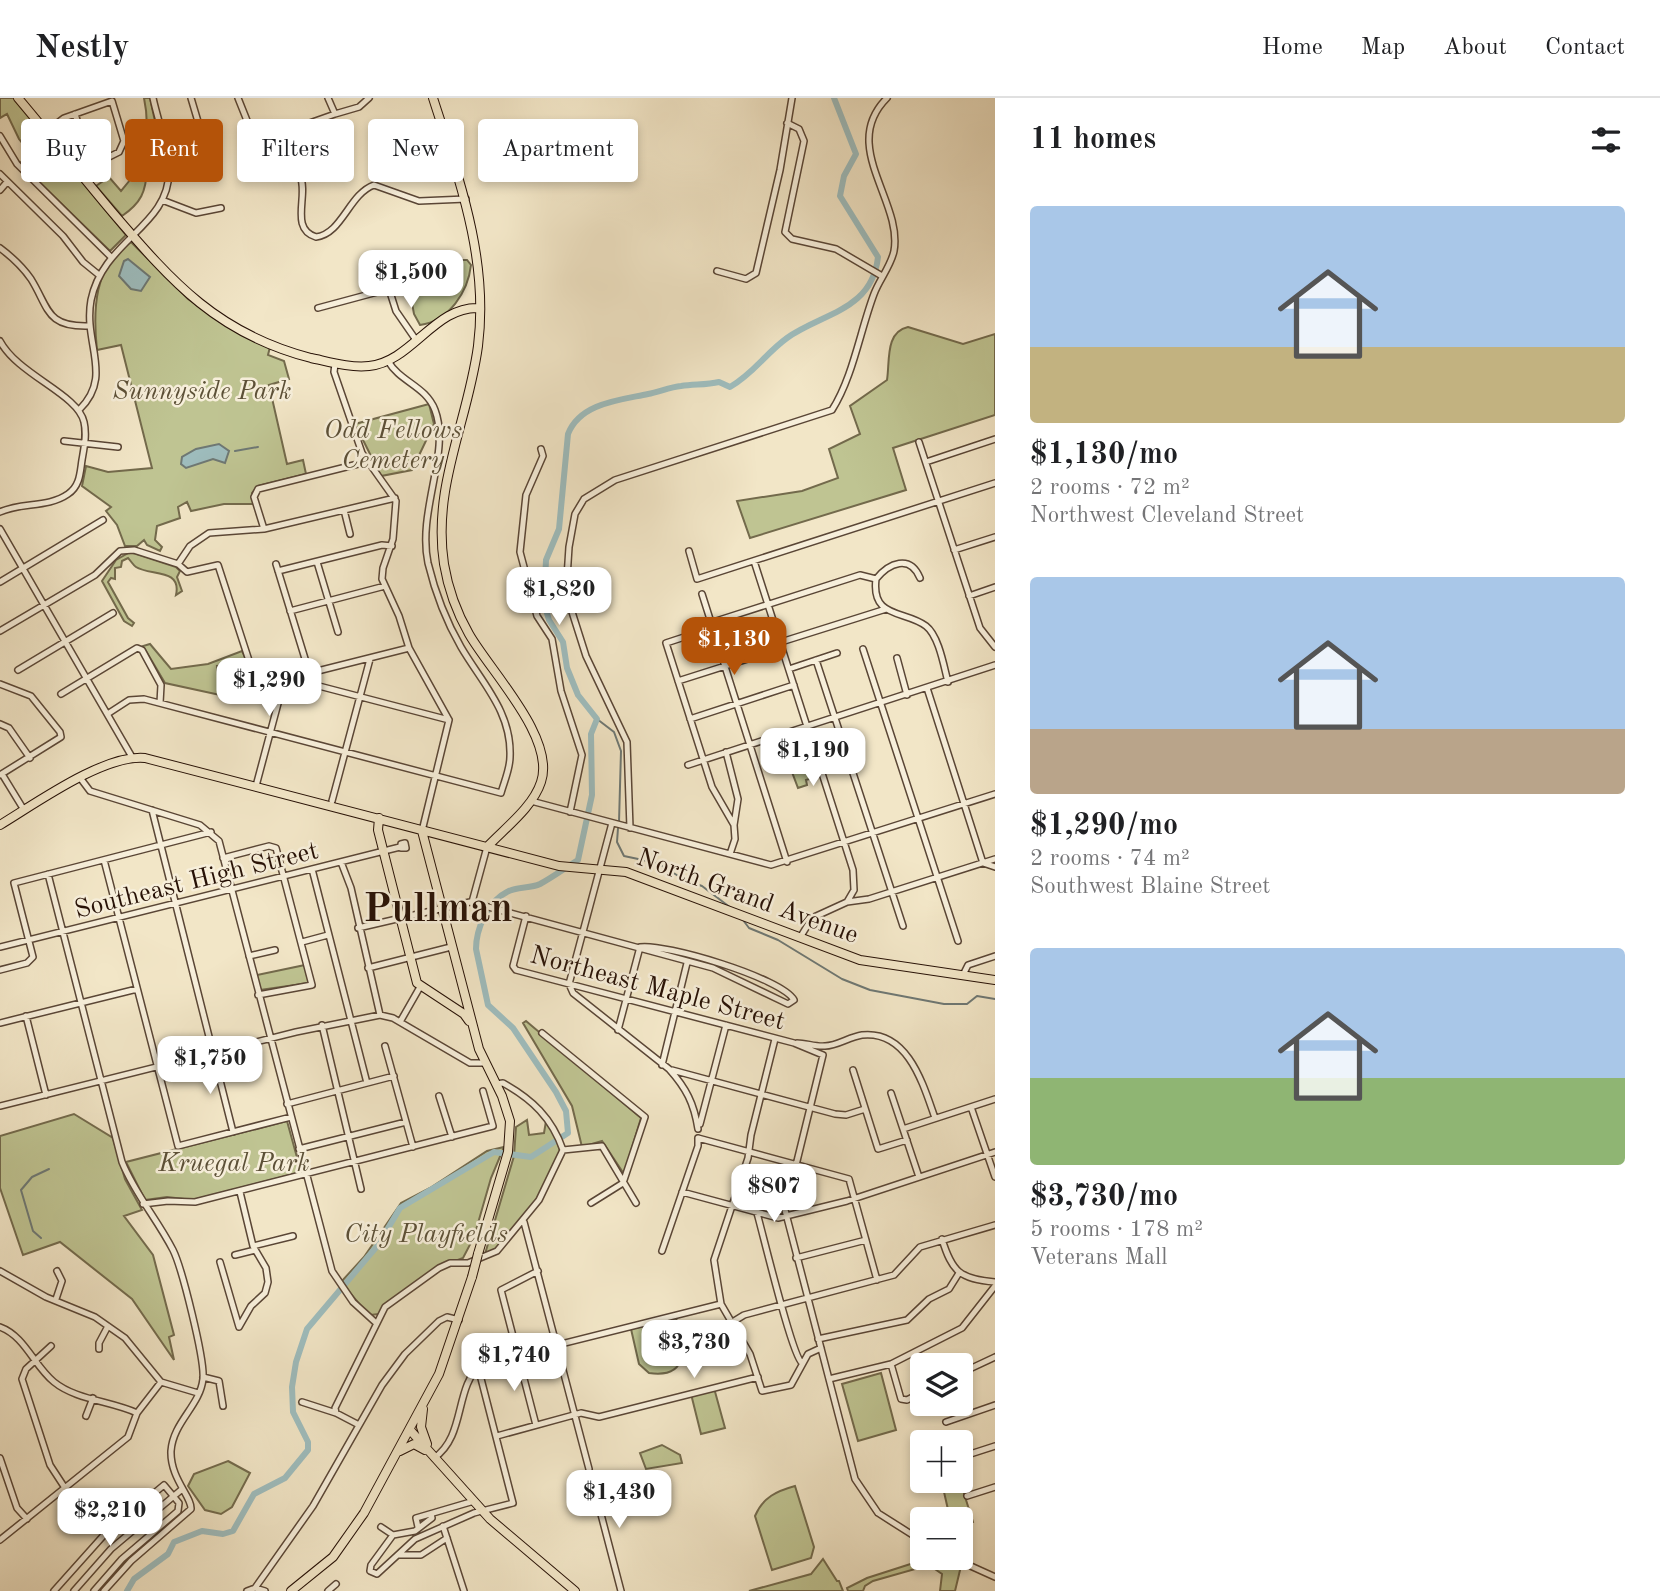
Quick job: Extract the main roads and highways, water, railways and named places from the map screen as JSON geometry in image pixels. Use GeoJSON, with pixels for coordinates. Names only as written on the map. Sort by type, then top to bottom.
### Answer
{"type":"FeatureCollection","features":[{"type":"Feature","properties":{"kind":"main road"},"geometry":{"type":"LineString","coordinates":[[18,98],[175,285],[214,314],[278,348],[335,364],[369,366],[388,361],[457,312],[480,308]]}},
{"type":"Feature","properties":{"kind":"main road"},"geometry":{"type":"LineString","coordinates":[[433,98],[466,199],[478,261],[480,308],[474,368],[444,485],[441,528],[444,565],[453,598],[465,626],[534,733],[542,751],[543,775],[531,801],[487,847]]}},
{"type":"Feature","properties":{"kind":"main road"},"geometry":{"type":"LineString","coordinates":[[0,825],[105,766],[132,757],[160,760],[450,837]]}},
{"type":"Feature","properties":{"kind":"main road"},"geometry":{"type":"LineString","coordinates":[[379,818],[378,830],[420,988],[460,1011],[473,1027]]}},
{"type":"Feature","properties":{"kind":"main road"},"geometry":{"type":"LineString","coordinates":[[291,1591],[321,1569],[344,1543],[398,1453],[447,1357],[471,1278],[483,1255],[510,1144],[508,1113],[479,1049],[422,831]]}},
{"type":"Feature","properties":{"kind":"main road"},"geometry":{"type":"LineString","coordinates":[[431,863],[431,843],[439,838],[450,837]]}},
{"type":"Feature","properties":{"kind":"main road","name":"North Grand Avenue"},"geometry":{"type":"LineString","coordinates":[[450,837],[559,866],[600,867],[626,872],[860,960],[995,980]]}},
{"type":"Feature","properties":{"kind":"main road"},"geometry":{"type":"LineString","coordinates":[[460,1011],[464,1009],[465,999]]}},
{"type":"Feature","properties":{"kind":"main road"},"geometry":{"type":"LineString","coordinates":[[423,1405],[422,1431],[432,1455]]}},
{"type":"Feature","properties":{"kind":"main road"},"geometry":{"type":"LineString","coordinates":[[410,1430],[484,1512],[575,1591]]}},
{"type":"Feature","properties":{"kind":"main road"},"geometry":{"type":"LineString","coordinates":[[398,1453],[415,1444],[432,1455]]}},
{"type":"Feature","properties":{"kind":"main road"},"geometry":{"type":"LineString","coordinates":[[484,1512],[581,1591]]}},
{"type":"Feature","properties":{"kind":"water"},"geometry":{"type":"Polygon","coordinates":[[[128,259],[150,277],[141,291],[131,289],[119,276],[124,261],[128,259]]]}},
{"type":"Feature","properties":{"kind":"water"},"geometry":{"type":"Polygon","coordinates":[[[219,444],[229,451],[225,463],[213,459],[186,468],[181,464],[182,457],[196,449],[219,444]]]}},
{"type":"Feature","properties":{"kind":"waterway"},"geometry":{"type":"LineString","coordinates":[[127,1591],[134,1579],[168,1554],[174,1542],[202,1531],[223,1534],[233,1531],[254,1494],[285,1478],[308,1450],[308,1442],[293,1412],[292,1387],[296,1362],[307,1329],[378,1245],[400,1208],[494,1152],[531,1157],[568,1133],[566,1111],[556,1092],[513,1028],[488,1005],[476,949],[484,916],[500,896],[511,890],[540,884],[578,860],[592,795],[591,734],[597,719],[578,695],[567,668],[563,642],[549,620],[544,603],[546,560],[559,529],[568,434],[574,424],[591,409],[614,401],[686,385],[719,382],[730,387],[787,338],[856,300],[866,289],[874,275],[878,257],[840,196],[844,176],[856,154],[834,98]]}},
{"type":"Feature","properties":{"kind":"waterway"},"geometry":{"type":"LineString","coordinates":[[235,451],[258,447]]}},
{"type":"Feature","properties":{"kind":"waterway"},"geometry":{"type":"LineString","coordinates":[[597,719],[614,732],[621,751],[619,822]]}},
{"type":"Feature","properties":{"kind":"waterway"},"geometry":{"type":"LineString","coordinates":[[618,828],[617,842],[624,856],[657,863],[685,880],[702,886],[731,908]]}},
{"type":"Feature","properties":{"kind":"waterway"},"geometry":{"type":"LineString","coordinates":[[743,920],[749,928],[778,940],[842,979],[870,990],[944,1004],[967,1004],[977,996],[995,999]]}},
{"type":"Feature","properties":{"kind":"waterway"},"geometry":{"type":"LineString","coordinates":[[41,1238],[33,1231],[21,1190],[32,1177],[49,1169]]}},
{"type":"Feature","properties":{"kind":"district","name":"Pullman"},"geometry":{"type":"Point","coordinates":[438,907]}},
{"type":"Feature","properties":{"kind":"park label","name":"Sunnyside Park"},"geometry":{"type":"Point","coordinates":[202,390]}},
{"type":"Feature","properties":{"kind":"park label","name":"Odd Fellows Cemetery"},"geometry":{"type":"Point","coordinates":[393,444]}},
{"type":"Feature","properties":{"kind":"park label","name":"Kruegal Park"},"geometry":{"type":"Point","coordinates":[234,1162]}},
{"type":"Feature","properties":{"kind":"park label","name":"City Playfields"},"geometry":{"type":"Point","coordinates":[426,1233]}}]}
